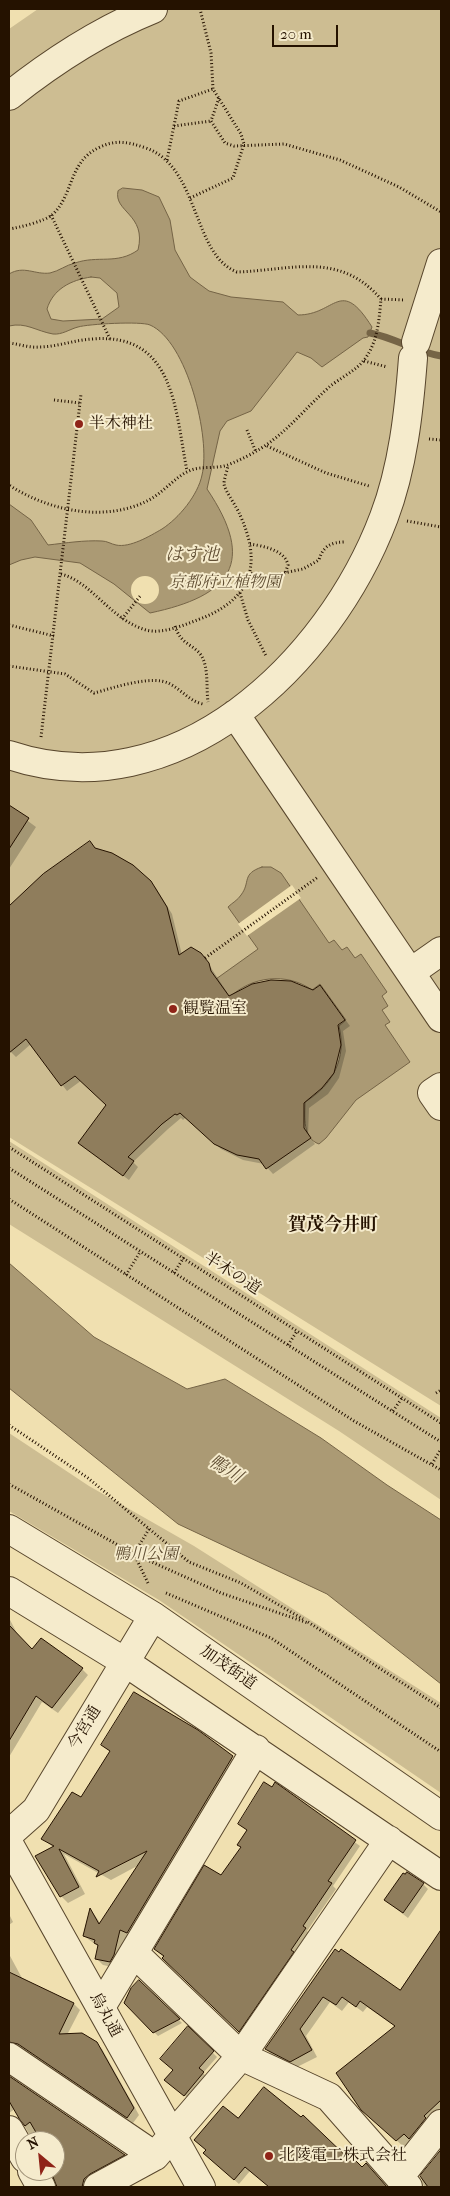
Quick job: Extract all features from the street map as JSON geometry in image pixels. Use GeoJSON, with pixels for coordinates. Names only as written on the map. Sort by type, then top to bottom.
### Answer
{"type":"FeatureCollection","features":[{"type":"Feature","properties":{"kind":"street"},"geometry":{"type":"LineString","coordinates":[[9,96],[78,48],[153,9]]}},
{"type":"Feature","properties":{"kind":"street"},"geometry":{"type":"LineString","coordinates":[[9,755],[37,763],[97,768],[151,758],[201,737],[235,714],[284,671],[331,616],[370,548],[389,503],[404,435],[414,350],[441,263]]}},
{"type":"Feature","properties":{"kind":"street"},"geometry":{"type":"LineString","coordinates":[[235,714],[441,1018]]}},
{"type":"Feature","properties":{"kind":"street"},"geometry":{"type":"LineString","coordinates":[[411,972],[441,951]]}},
{"type":"Feature","properties":{"kind":"street"},"geometry":{"type":"LineString","coordinates":[[441,1087],[432,1093],[441,1106]]}},
{"type":"Feature","properties":{"kind":"street","name":"加茂街道"},"geometry":{"type":"LineString","coordinates":[[9,1528],[156,1603],[441,1816]]}},
{"type":"Feature","properties":{"kind":"street"},"geometry":{"type":"LineString","coordinates":[[9,1591],[125,1662],[441,1876]]}},
{"type":"Feature","properties":{"kind":"street","name":"今宮通"},"geometry":{"type":"LineString","coordinates":[[9,1834],[36,1810],[125,1662],[156,1603]]}},
{"type":"Feature","properties":{"kind":"street"},"geometry":{"type":"LineString","coordinates":[[101,2008],[256,1749]]}},
{"type":"Feature","properties":{"kind":"street"},"geometry":{"type":"LineString","coordinates":[[98,2187],[164,2147],[241,2056],[389,1840]]}},
{"type":"Feature","properties":{"kind":"street","name":"烏丸通"},"geometry":{"type":"LineString","coordinates":[[9,1844],[101,2008],[164,2147],[201,2187]]}},
{"type":"Feature","properties":{"kind":"street"},"geometry":{"type":"LineString","coordinates":[[134,1953],[241,2056],[329,2097],[404,2182],[441,2124]]}},
{"type":"Feature","properties":{"kind":"street"},"geometry":{"type":"LineString","coordinates":[[9,2057],[164,2147]]}},
{"type":"Feature","properties":{"kind":"path"},"geometry":{"type":"LineString","coordinates":[[190,198],[233,178],[244,144],[241,134],[213,89],[212,53],[200,9]]}},
{"type":"Feature","properties":{"kind":"path"},"geometry":{"type":"LineString","coordinates":[[167,160],[179,101],[213,89]]}},
{"type":"Feature","properties":{"kind":"path"},"geometry":{"type":"LineString","coordinates":[[211,121],[219,98]]}},
{"type":"Feature","properties":{"kind":"path"},"geometry":{"type":"LineString","coordinates":[[174,126],[211,121]]}},
{"type":"Feature","properties":{"kind":"path"},"geometry":{"type":"LineString","coordinates":[[211,121],[226,143],[234,146],[244,144],[284,144],[340,160],[399,187],[441,212]]}},
{"type":"Feature","properties":{"kind":"path"},"geometry":{"type":"LineString","coordinates":[[9,229],[17,228],[51,215],[61,202],[80,161],[100,147],[117,141],[126,142],[149,150],[167,160],[190,198],[220,262],[230,269],[244,272],[332,267],[361,280],[381,299],[378,329],[364,361],[330,387],[290,428],[256,452],[228,465],[187,472],[157,495],[128,508],[99,512],[69,509],[41,502],[9,486]]}},
{"type":"Feature","properties":{"kind":"path"},"geometry":{"type":"LineString","coordinates":[[51,215],[110,339]]}},
{"type":"Feature","properties":{"kind":"path"},"geometry":{"type":"LineString","coordinates":[[9,343],[37,348],[92,339],[110,339],[141,347],[153,357],[172,398],[187,472]]}},
{"type":"Feature","properties":{"kind":"path"},"geometry":{"type":"LineString","coordinates":[[37,763],[66,538],[81,394]]}},
{"type":"Feature","properties":{"kind":"path"},"geometry":{"type":"LineString","coordinates":[[54,400],[80,403]]}},
{"type":"Feature","properties":{"kind":"path"},"geometry":{"type":"LineString","coordinates":[[248,430],[256,452]]}},
{"type":"Feature","properties":{"kind":"path"},"geometry":{"type":"LineString","coordinates":[[267,446],[389,503],[421,525],[441,527]]}},
{"type":"Feature","properties":{"kind":"path"},"geometry":{"type":"LineString","coordinates":[[61,574],[78,580],[95,598],[122,619],[147,631],[156,632],[221,609],[240,592],[251,573],[249,537],[224,485],[228,465]]}},
{"type":"Feature","properties":{"kind":"path"},"geometry":{"type":"LineString","coordinates":[[251,573],[260,578],[285,574],[315,564],[319,560],[323,549],[331,544],[352,542],[370,548]]}},
{"type":"Feature","properties":{"kind":"path"},"geometry":{"type":"LineString","coordinates":[[250,544],[262,546],[283,555],[288,563],[285,574]]}},
{"type":"Feature","properties":{"kind":"path"},"geometry":{"type":"LineString","coordinates":[[240,592],[248,620],[266,656],[284,671]]}},
{"type":"Feature","properties":{"kind":"path"},"geometry":{"type":"LineString","coordinates":[[122,619],[141,595]]}},
{"type":"Feature","properties":{"kind":"path"},"geometry":{"type":"LineString","coordinates":[[9,625],[54,636]]}},
{"type":"Feature","properties":{"kind":"path"},"geometry":{"type":"LineString","coordinates":[[9,666],[64,674],[94,693],[159,679],[180,690],[186,697],[197,703],[208,704],[203,660],[199,653],[182,639],[176,626]]}},
{"type":"Feature","properties":{"kind":"path"},"geometry":{"type":"LineString","coordinates":[[205,958],[300,889]]}},
{"type":"Feature","properties":{"kind":"path","name":"半木の道"},"geometry":{"type":"LineString","coordinates":[[9,1147],[184,1257],[441,1423]]}},
{"type":"Feature","properties":{"kind":"path"},"geometry":{"type":"LineString","coordinates":[[9,1168],[441,1442]]}},
{"type":"Feature","properties":{"kind":"path"},"geometry":{"type":"LineString","coordinates":[[9,1199],[354,1421],[441,1470]]}},
{"type":"Feature","properties":{"kind":"path"},"geometry":{"type":"LineString","coordinates":[[126,1275],[140,1252]]}},
{"type":"Feature","properties":{"kind":"path"},"geometry":{"type":"LineString","coordinates":[[174,1273],[184,1257]]}},
{"type":"Feature","properties":{"kind":"path"},"geometry":{"type":"LineString","coordinates":[[288,1345],[297,1330]]}},
{"type":"Feature","properties":{"kind":"path"},"geometry":{"type":"LineString","coordinates":[[436,1394],[441,1390]]}},
{"type":"Feature","properties":{"kind":"path"},"geometry":{"type":"LineString","coordinates":[[393,1412],[402,1398]]}},
{"type":"Feature","properties":{"kind":"path"},"geometry":{"type":"LineString","coordinates":[[9,1425],[88,1478],[188,1562],[241,1584],[308,1622],[441,1708]]}},
{"type":"Feature","properties":{"kind":"path"},"geometry":{"type":"LineString","coordinates":[[432,1464],[441,1449]]}},
{"type":"Feature","properties":{"kind":"path"},"geometry":{"type":"LineString","coordinates":[[9,1484],[134,1554],[221,1593],[308,1622]]}},
{"type":"Feature","properties":{"kind":"path"},"geometry":{"type":"LineString","coordinates":[[134,1554],[149,1529]]}},
{"type":"Feature","properties":{"kind":"path"},"geometry":{"type":"LineString","coordinates":[[134,1554],[150,1588]]}},
{"type":"Feature","properties":{"kind":"path"},"geometry":{"type":"LineString","coordinates":[[156,1603],[270,1638],[441,1752]]}},
{"type":"Feature","properties":{"kind":"green space","name":"京都府立植物園"},"geometry":{"type":"Polygon","coordinates":[[[38,9],[441,9],[441,1406],[9,1137],[9,29],[38,9]]]}},
{"type":"Feature","properties":{"kind":"green space"},"geometry":{"type":"Polygon","coordinates":[[[9,1141],[441,1418],[441,1500],[339,1431],[9,1224],[9,1141]]]}},
{"type":"Feature","properties":{"kind":"green space","name":"鴨川公園"},"geometry":{"type":"Polygon","coordinates":[[[9,1433],[89,1486],[194,1546],[441,1703],[441,1793],[159,1600],[9,1511],[9,1433]]]}},
{"type":"Feature","properties":{"kind":"water","name":"はす池"},"geometry":{"type":"Polygon","coordinates":[[[123,188],[142,190],[159,197],[170,220],[175,250],[190,277],[209,291],[231,297],[283,302],[298,315],[311,313],[337,302],[345,301],[361,312],[372,327],[368,337],[363,338],[322,367],[311,358],[297,352],[251,411],[227,421],[220,431],[207,489],[222,515],[231,537],[232,556],[228,572],[217,586],[200,597],[178,606],[150,613],[114,584],[80,563],[35,557],[9,565],[9,504],[31,520],[48,545],[104,541],[116,545],[127,545],[140,541],[168,524],[187,505],[200,483],[204,459],[199,415],[185,370],[175,350],[163,335],[150,325],[136,323],[84,326],[56,334],[21,325],[9,326],[9,274],[14,271],[25,270],[50,273],[83,261],[115,259],[130,255],[138,250],[140,238],[138,229],[120,204],[118,191],[123,188]],[[91,277],[77,280],[58,291],[47,309],[51,319],[63,321],[102,319],[119,307],[117,293],[100,278],[91,277]]]}},
{"type":"Feature","properties":{"kind":"water"},"geometry":{"type":"Polygon","coordinates":[[[262,867],[271,867],[281,873],[329,943],[334,940],[342,950],[347,947],[355,958],[361,954],[387,992],[382,996],[388,1006],[382,1010],[390,1022],[385,1025],[410,1062],[356,1100],[319,1144],[307,1132],[305,1102],[323,1087],[336,1070],[341,1049],[339,1026],[346,1020],[320,984],[312,990],[292,981],[269,979],[248,985],[229,998],[209,984],[258,949],[228,907],[241,895],[251,872],[262,867]]]}},
{"type":"Feature","properties":{"kind":"water","name":"鴨川"},"geometry":{"type":"Polygon","coordinates":[[[9,1263],[94,1337],[187,1389],[225,1379],[321,1438],[387,1485],[441,1520],[441,1684],[327,1594],[178,1524],[9,1388],[9,1263]]]}},
{"type":"Feature","properties":{"kind":"pier"},"geometry":{"type":"Polygon","coordinates":[[[145,576],[155,580],[159,590],[155,600],[145,604],[135,600],[131,590],[135,580],[145,576]]]}},
{"type":"Feature","properties":{"kind":"pier"},"geometry":{"type":"Polygon","coordinates":[[[292,885],[301,898],[247,936],[238,924],[292,885]]]}},
{"type":"Feature","properties":{"kind":"building"},"geometry":{"type":"Polygon","coordinates":[[[9,805],[29,818],[9,849],[9,805]]]}},
{"type":"Feature","properties":{"kind":"building","name":"観覧温室"},"geometry":{"type":"Polygon","coordinates":[[[90,841],[95,848],[112,853],[133,865],[151,881],[167,907],[179,955],[191,947],[201,953],[229,996],[252,984],[271,980],[291,981],[313,990],[320,985],[345,1020],[338,1025],[341,1045],[334,1073],[322,1088],[304,1103],[304,1128],[311,1138],[266,1169],[259,1159],[237,1155],[214,1144],[180,1113],[175,1114],[162,1124],[128,1157],[134,1161],[123,1176],[78,1143],[106,1105],[75,1076],[61,1086],[26,1039],[9,1053],[9,906],[43,874],[90,841]]]}},
{"type":"Feature","properties":{"kind":"building"},"geometry":{"type":"Polygon","coordinates":[[[9,1625],[32,1649],[41,1638],[83,1668],[52,1708],[36,1696],[9,1741],[9,1625]]]}},
{"type":"Feature","properties":{"kind":"building"},"geometry":{"type":"Polygon","coordinates":[[[134,1692],[198,1730],[233,1756],[127,1933],[120,1930],[114,1955],[110,1962],[95,1959],[98,1945],[94,1943],[95,1940],[83,1936],[90,1908],[99,1924],[147,1851],[96,1877],[99,1871],[59,1849],[79,1887],[60,1897],[35,1856],[54,1846],[41,1839],[72,1792],[81,1797],[110,1751],[101,1745],[134,1692]]]}},
{"type":"Feature","properties":{"kind":"building"},"geometry":{"type":"Polygon","coordinates":[[[264,1782],[272,1787],[275,1782],[356,1840],[328,1881],[332,1883],[303,1926],[306,1928],[291,1950],[294,1952],[239,2032],[162,1958],[164,1956],[154,1949],[204,1865],[221,1875],[241,1847],[237,1845],[247,1830],[238,1824],[264,1782]]]}},
{"type":"Feature","properties":{"kind":"building"},"geometry":{"type":"Polygon","coordinates":[[[407,1872],[424,1883],[403,1913],[384,1900],[403,1873],[407,1872]]]}},
{"type":"Feature","properties":{"kind":"building"},"geometry":{"type":"Polygon","coordinates":[[[441,1930],[441,2100],[424,2116],[426,2118],[409,2139],[404,2134],[396,2141],[361,2110],[336,2073],[395,2026],[360,2001],[356,2007],[342,1997],[336,2005],[323,1997],[300,2029],[312,2050],[290,2062],[265,2049],[335,1949],[339,1952],[341,1949],[400,1990],[441,1930]]]}},
{"type":"Feature","properties":{"kind":"building"},"geometry":{"type":"Polygon","coordinates":[[[9,1972],[74,2003],[59,2034],[82,2033],[97,2042],[134,2108],[127,2118],[18,2044],[9,2042],[9,1972]]]}},
{"type":"Feature","properties":{"kind":"building"},"geometry":{"type":"Polygon","coordinates":[[[139,1980],[180,2019],[153,2033],[124,2003],[131,1988],[139,1980]]]}},
{"type":"Feature","properties":{"kind":"building"},"geometry":{"type":"Polygon","coordinates":[[[188,2026],[214,2051],[199,2068],[204,2072],[184,2096],[164,2080],[173,2070],[160,2059],[188,2026]]]}},
{"type":"Feature","properties":{"kind":"building"},"geometry":{"type":"Polygon","coordinates":[[[9,2076],[125,2155],[90,2174],[84,2179],[82,2187],[57,2187],[55,2181],[65,2181],[65,2131],[35,2131],[30,2122],[25,2126],[9,2101],[9,2076]]]}},
{"type":"Feature","properties":{"kind":"building"},"geometry":{"type":"Polygon","coordinates":[[[264,2087],[301,2117],[303,2115],[349,2159],[352,2157],[362,2167],[366,2163],[387,2187],[269,2187],[245,2167],[234,2180],[203,2153],[206,2150],[194,2140],[223,2106],[238,2118],[264,2087]]]}},
{"type":"Feature","properties":{"kind":"building"},"geometry":{"type":"Polygon","coordinates":[[[441,2150],[441,2187],[428,2187],[420,2176],[441,2150]]]}},
{"type":"Feature","properties":{"kind":"waterway"},"geometry":{"type":"LineString","coordinates":[[370,333],[441,356]]}},
{"type":"Feature","properties":{"kind":"place","name":"半木神社"},"geometry":{"type":"Point","coordinates":[79,424]}},
{"type":"Feature","properties":{"kind":"place","name":"観覧温室"},"geometry":{"type":"Point","coordinates":[173,1009]}},
{"type":"Feature","properties":{"kind":"place","name":"北陵電工株式会社"},"geometry":{"type":"Point","coordinates":[269,2156]}},
{"type":"Feature","properties":{"kind":"district","name":"賀茂今井町"},"geometry":{"type":"Point","coordinates":[333,1226]}}]}
